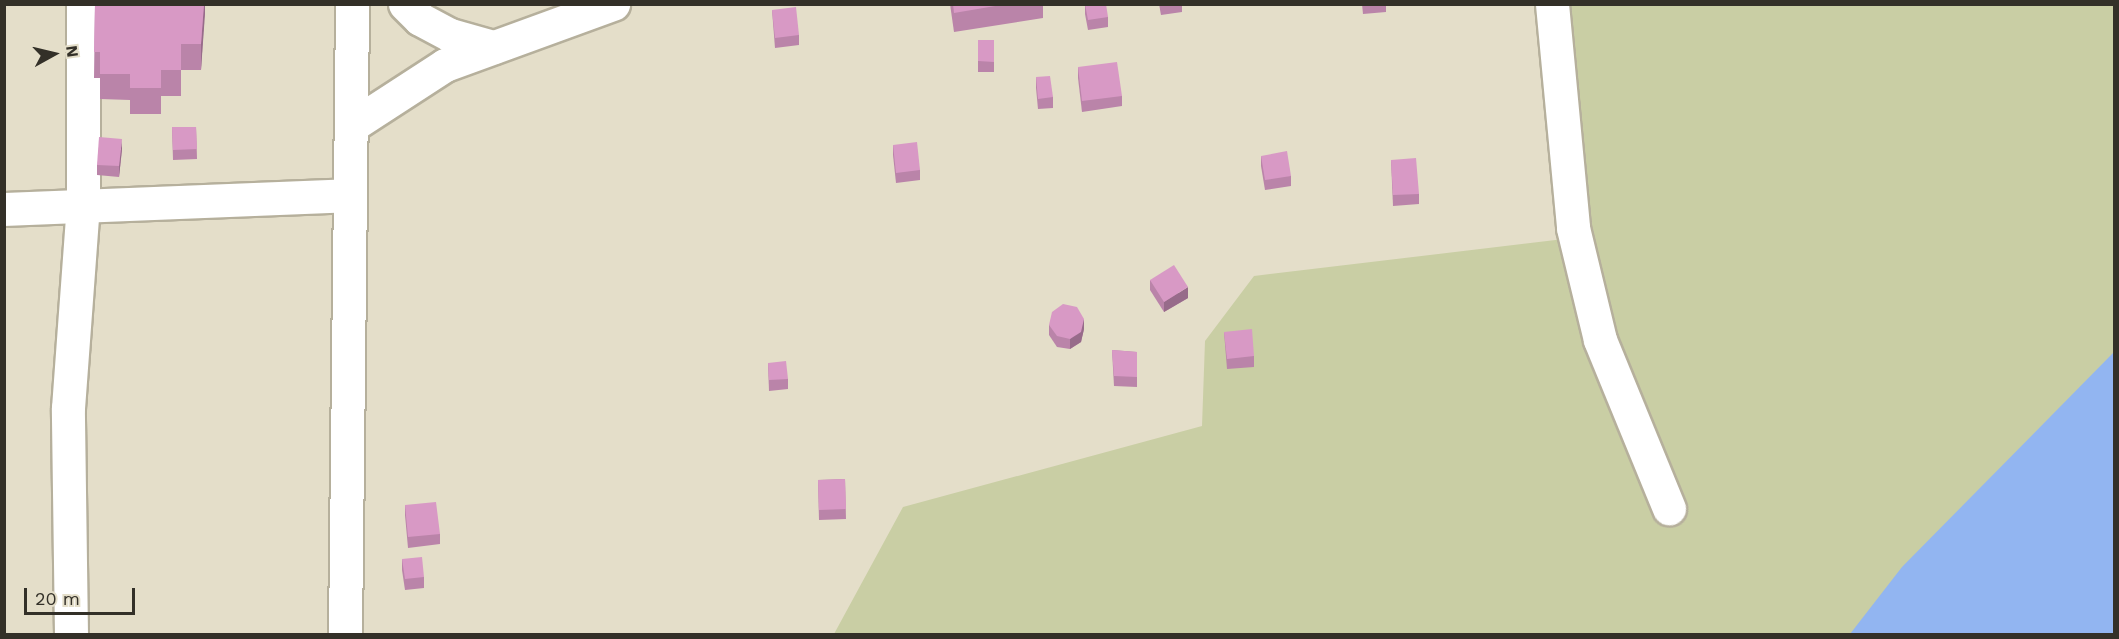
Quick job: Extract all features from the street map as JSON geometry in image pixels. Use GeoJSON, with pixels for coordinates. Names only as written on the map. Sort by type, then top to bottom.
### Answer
{"type":"FeatureCollection","features":[{"type":"Feature","properties":{"kind":"street"},"geometry":{"type":"LineString","coordinates":[[71,634],[68,408],[83,206],[83,4]]}},
{"type":"Feature","properties":{"kind":"street"},"geometry":{"type":"LineString","coordinates":[[345,634],[352,4]]}},
{"type":"Feature","properties":{"kind":"street"},"geometry":{"type":"LineString","coordinates":[[405,4],[420,19],[450,35],[493,47]]}},
{"type":"Feature","properties":{"kind":"street"},"geometry":{"type":"LineString","coordinates":[[351,126],[445,65],[613,4]]}},
{"type":"Feature","properties":{"kind":"street"},"geometry":{"type":"LineString","coordinates":[[1552,4],[1573,228],[1600,340],[1669,508]]}},
{"type":"Feature","properties":{"kind":"street"},"geometry":{"type":"LineString","coordinates":[[4,209],[350,195]]}},
{"type":"Feature","properties":{"kind":"green space"},"geometry":{"type":"Polygon","coordinates":[[[1563,5],[2114,5],[2114,634],[834,634],[903,507],[1202,426],[1205,341],[1254,276],[1589,236],[1563,5]]]}},
{"type":"Feature","properties":{"kind":"water"},"geometry":{"type":"Polygon","coordinates":[[[2114,352],[2114,634],[1850,634],[1902,567],[2114,352]]]}},
{"type":"Feature","properties":{"kind":"building"},"geometry":{"type":"Polygon","coordinates":[[[95,4],[204,4],[201,44],[181,44],[181,70],[161,70],[161,88],[130,88],[130,74],[100,74],[100,52],[94,52],[95,4]]]}},
{"type":"Feature","properties":{"kind":"building"},"geometry":{"type":"Polygon","coordinates":[[[953,4],[1007,4],[954,13],[953,4]]]}},
{"type":"Feature","properties":{"kind":"building"},"geometry":{"type":"Polygon","coordinates":[[[1085,4],[1106,4],[1108,17],[1088,20],[1085,4]]]}},
{"type":"Feature","properties":{"kind":"building"},"geometry":{"type":"Polygon","coordinates":[[[796,7],[799,35],[775,38],[772,10],[796,7]]]}},
{"type":"Feature","properties":{"kind":"building"},"geometry":{"type":"Polygon","coordinates":[[[978,40],[994,40],[994,62],[978,61],[978,40]]]}},
{"type":"Feature","properties":{"kind":"building"},"geometry":{"type":"Polygon","coordinates":[[[1117,62],[1122,96],[1082,101],[1078,67],[1117,62]]]}},
{"type":"Feature","properties":{"kind":"building"},"geometry":{"type":"Polygon","coordinates":[[[1050,76],[1053,97],[1038,99],[1036,77],[1050,76]]]}},
{"type":"Feature","properties":{"kind":"building"},"geometry":{"type":"Polygon","coordinates":[[[172,127],[196,127],[197,149],[173,150],[172,127]]]}},
{"type":"Feature","properties":{"kind":"building"},"geometry":{"type":"Polygon","coordinates":[[[99,137],[122,139],[119,166],[97,165],[99,137]]]}},
{"type":"Feature","properties":{"kind":"building"},"geometry":{"type":"Polygon","coordinates":[[[917,142],[920,170],[896,173],[893,145],[917,142]]]}},
{"type":"Feature","properties":{"kind":"building"},"geometry":{"type":"Polygon","coordinates":[[[1287,151],[1291,176],[1265,180],[1261,156],[1287,151]]]}},
{"type":"Feature","properties":{"kind":"building"},"geometry":{"type":"Polygon","coordinates":[[[1416,158],[1419,194],[1393,195],[1391,160],[1416,158]]]}},
{"type":"Feature","properties":{"kind":"building"},"geometry":{"type":"Polygon","coordinates":[[[1174,265],[1188,287],[1164,302],[1150,280],[1174,265]]]}},
{"type":"Feature","properties":{"kind":"building"},"geometry":{"type":"Polygon","coordinates":[[[1063,304],[1077,307],[1084,319],[1081,332],[1070,339],[1057,336],[1049,325],[1052,312],[1063,304]]]}},
{"type":"Feature","properties":{"kind":"building"},"geometry":{"type":"Polygon","coordinates":[[[1252,329],[1254,356],[1227,359],[1224,332],[1252,329]]]}},
{"type":"Feature","properties":{"kind":"building"},"geometry":{"type":"Polygon","coordinates":[[[1112,350],[1137,352],[1137,377],[1114,376],[1112,350]]]}},
{"type":"Feature","properties":{"kind":"building"},"geometry":{"type":"Polygon","coordinates":[[[786,361],[788,379],[769,380],[768,363],[786,361]]]}},
{"type":"Feature","properties":{"kind":"building"},"geometry":{"type":"Polygon","coordinates":[[[845,479],[846,509],[819,510],[818,480],[845,479]]]}},
{"type":"Feature","properties":{"kind":"building"},"geometry":{"type":"Polygon","coordinates":[[[436,502],[440,534],[408,537],[405,505],[436,502]]]}},
{"type":"Feature","properties":{"kind":"building"},"geometry":{"type":"Polygon","coordinates":[[[422,557],[424,577],[405,579],[402,559],[422,557]]]}}]}
